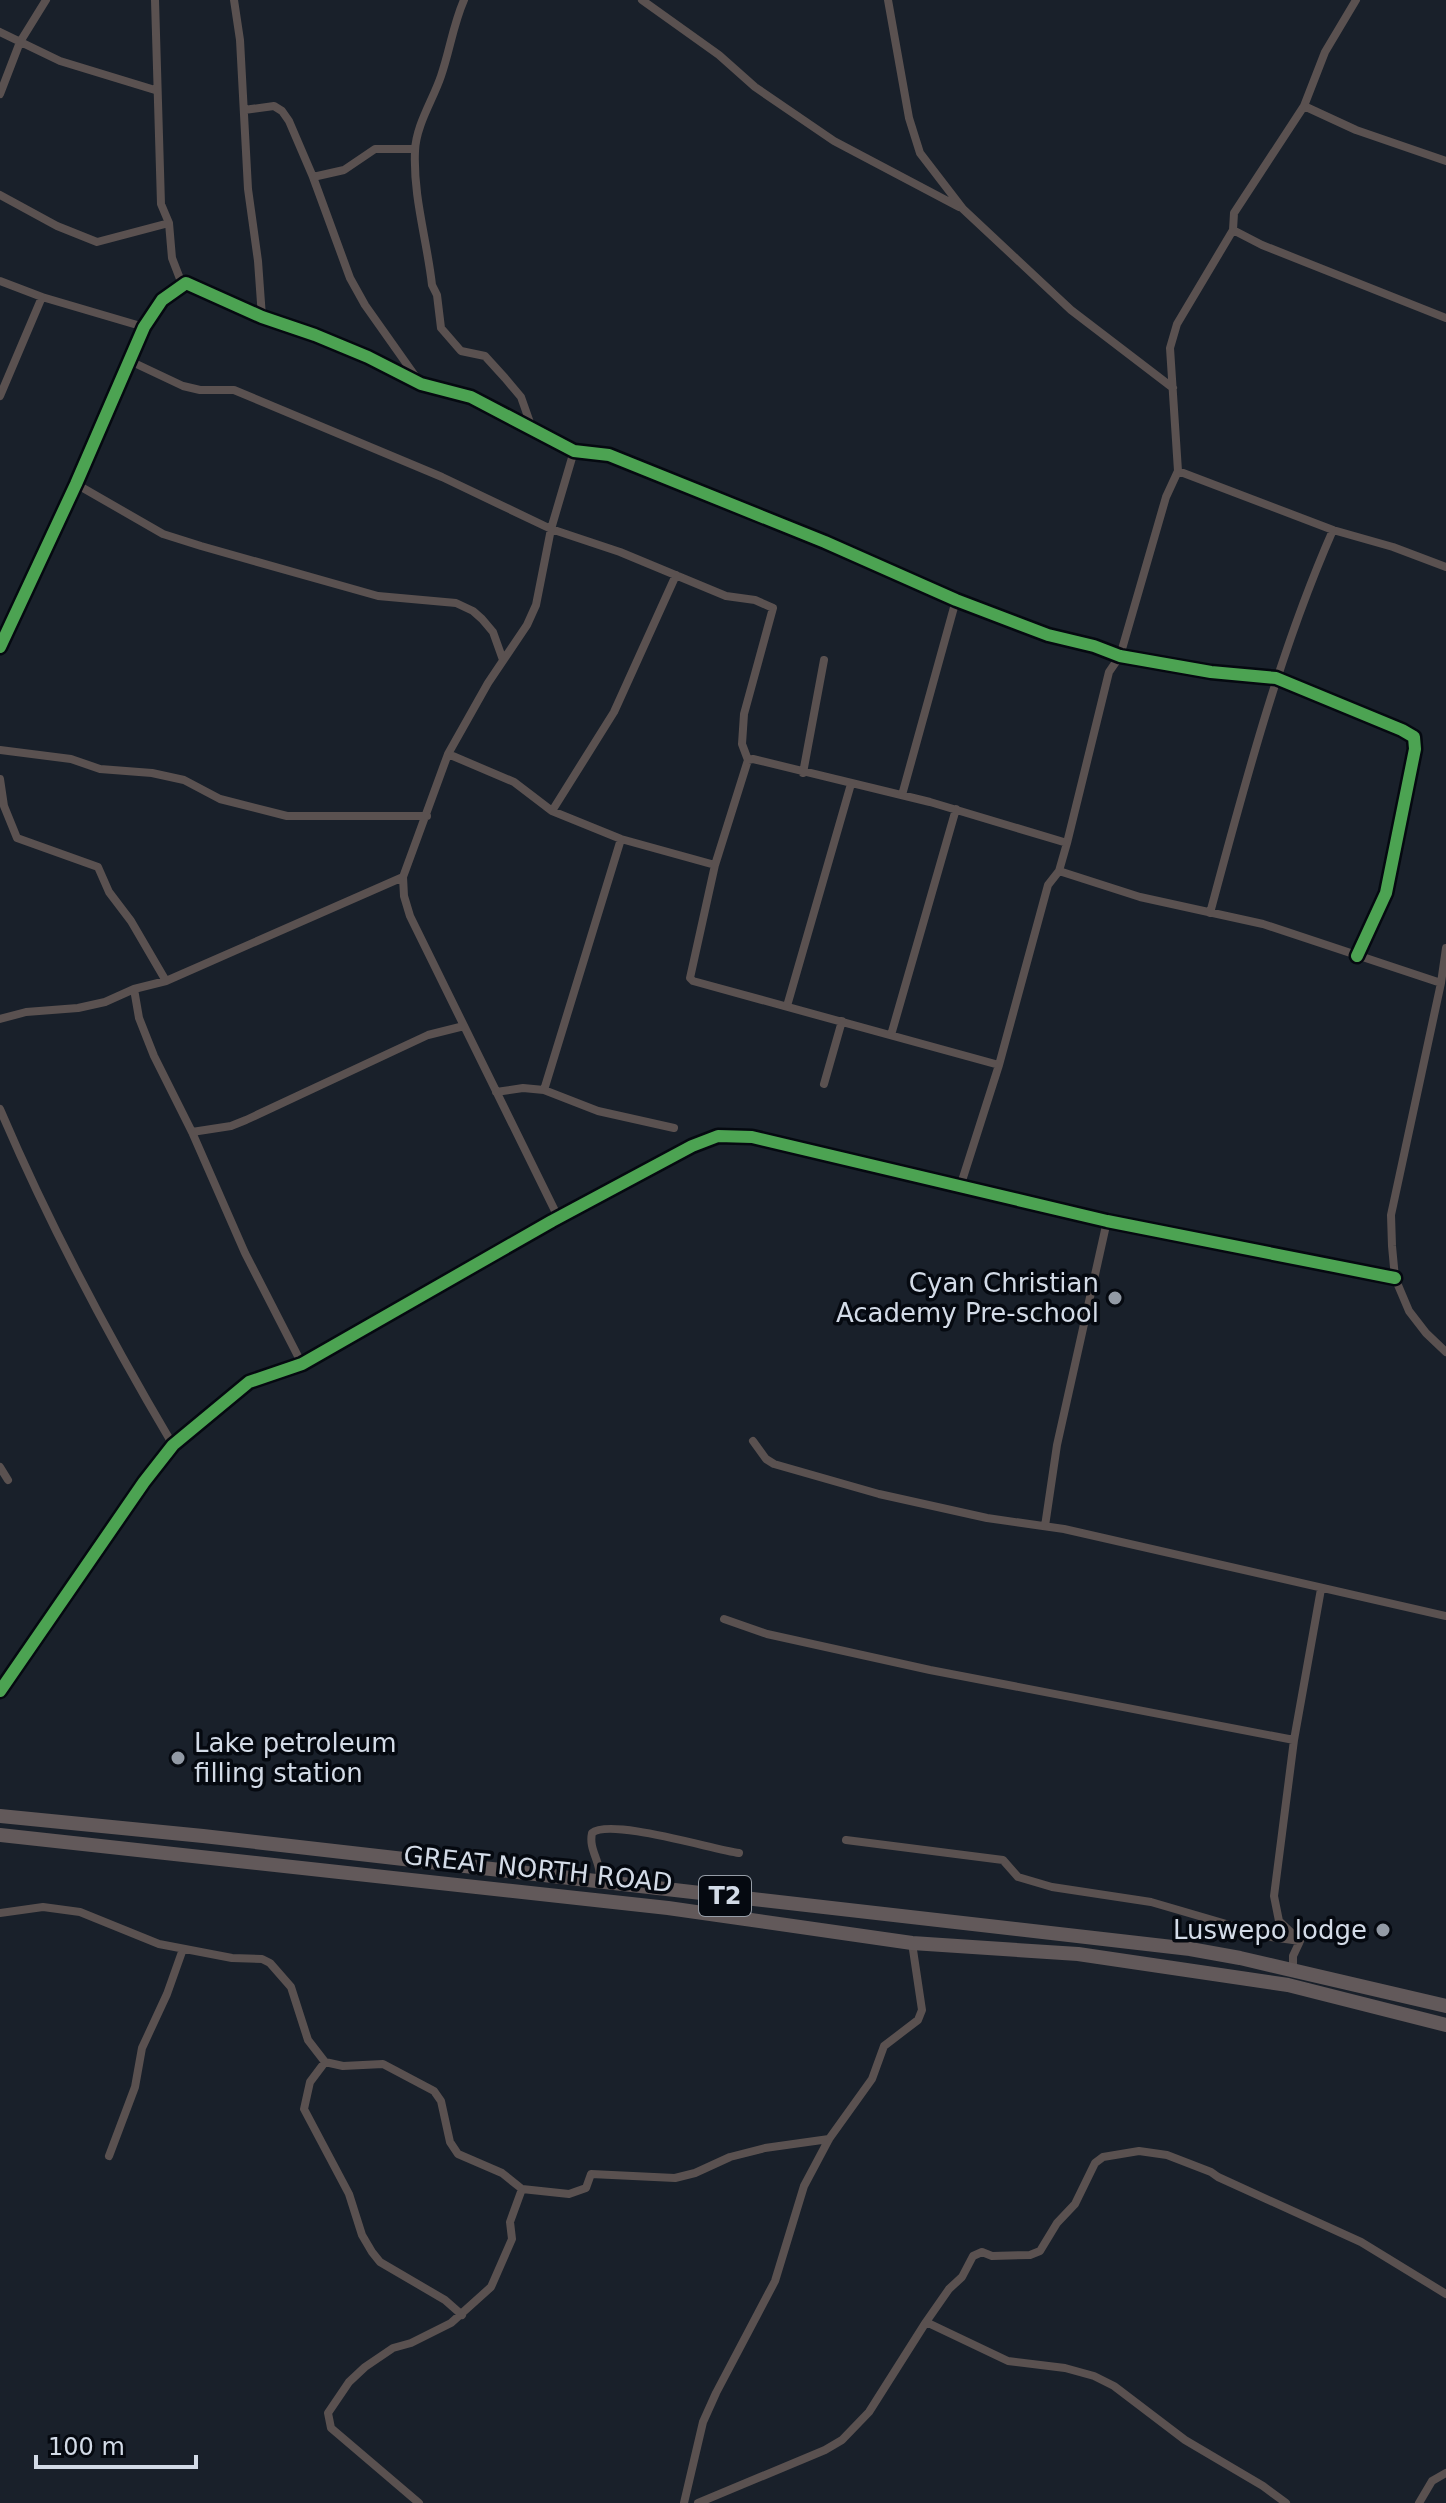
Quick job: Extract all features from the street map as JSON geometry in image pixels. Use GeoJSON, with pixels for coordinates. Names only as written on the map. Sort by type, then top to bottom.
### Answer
{"type":"FeatureCollection","features":[{"type":"Feature","properties":{"kind":"highway","name":"GREAT NORTH ROAD"},"geometry":{"type":"LineString","coordinates":[[0,1816],[203,1836],[1145,1944],[1240,1958],[1446,2006]]}},
{"type":"Feature","properties":{"kind":"highway","name":"GREAT NORTH ROAD"},"geometry":{"type":"LineString","coordinates":[[0,1835],[668,1908],[912,1943],[1078,1954],[1236,1976],[1350,1999],[1446,2025]]}},
{"type":"Feature","properties":{"kind":"street"},"geometry":{"type":"LineString","coordinates":[[0,94],[20,42],[46,0]]}},
{"type":"Feature","properties":{"kind":"street"},"geometry":{"type":"LineString","coordinates":[[155,0],[155,90],[161,204],[169,223],[172,258],[182,284]]}},
{"type":"Feature","properties":{"kind":"street"},"geometry":{"type":"LineString","coordinates":[[234,0],[240,40],[248,189],[262,317]]}},
{"type":"Feature","properties":{"kind":"street"},"geometry":{"type":"LineString","coordinates":[[464,0],[454,22],[448,54],[415,149],[420,219],[441,328],[461,351],[485,356],[505,378],[521,397],[533,431]]}},
{"type":"Feature","properties":{"kind":"street"},"geometry":{"type":"LineString","coordinates":[[642,0],[719,55],[755,87],[834,141],[963,209]]}},
{"type":"Feature","properties":{"kind":"street"},"geometry":{"type":"LineString","coordinates":[[888,0],[909,118],[920,153],[963,209],[1071,310],[1173,388]]}},
{"type":"Feature","properties":{"kind":"street"},"geometry":{"type":"LineString","coordinates":[[960,1187],[999,1065],[1048,885],[1059,871],[1109,672],[1120,656],[1166,497],[1178,471],[1170,348],[1177,324],[1233,230],[1234,213],[1304,106],[1325,52],[1356,0]]}},
{"type":"Feature","properties":{"kind":"street"},"geometry":{"type":"LineString","coordinates":[[0,32],[60,61],[155,90]]}},
{"type":"Feature","properties":{"kind":"street"},"geometry":{"type":"LineString","coordinates":[[244,110],[274,106],[282,111],[313,177],[350,278],[365,305],[421,384]]}},
{"type":"Feature","properties":{"kind":"street"},"geometry":{"type":"LineString","coordinates":[[1304,106],[1356,130],[1446,161]]}},
{"type":"Feature","properties":{"kind":"street"},"geometry":{"type":"LineString","coordinates":[[313,177],[344,170],[375,149],[415,149]]}},
{"type":"Feature","properties":{"kind":"street"},"geometry":{"type":"LineString","coordinates":[[0,195],[57,226],[97,242],[169,223]]}},
{"type":"Feature","properties":{"kind":"street"},"geometry":{"type":"LineString","coordinates":[[1233,230],[1262,245],[1446,318]]}},
{"type":"Feature","properties":{"kind":"street"},"geometry":{"type":"LineString","coordinates":[[0,281],[42,297],[144,327]]}},
{"type":"Feature","properties":{"kind":"street"},"geometry":{"type":"LineString","coordinates":[[0,647],[76,484],[144,327],[162,300],[186,283],[262,317],[315,335],[421,384],[471,397],[574,451],[609,455],[825,542],[956,600],[1048,635],[1120,656],[1211,672],[1276,678],[1402,730],[1414,737],[1415,743],[1386,893],[1357,956]]}},
{"type":"Feature","properties":{"kind":"street"},"geometry":{"type":"LineString","coordinates":[[0,396],[42,297]]}},
{"type":"Feature","properties":{"kind":"street"},"geometry":{"type":"LineString","coordinates":[[130,361],[183,386],[200,390],[234,390],[442,477],[551,529],[620,552],[726,596],[755,600],[773,608],[744,714],[742,744],[748,760],[715,865],[690,978],[999,1065]]}},
{"type":"Feature","properties":{"kind":"street"},"geometry":{"type":"LineString","coordinates":[[559,1219],[410,916],[403,877],[448,754],[527,625],[536,605],[551,529],[574,451]]}},
{"type":"Feature","properties":{"kind":"street"},"geometry":{"type":"LineString","coordinates":[[1178,471],[1333,530],[1393,547],[1446,567]]}},
{"type":"Feature","properties":{"kind":"street"},"geometry":{"type":"LineString","coordinates":[[76,484],[163,534],[201,546],[378,596],[456,603],[473,611],[493,632],[503,660]]}},
{"type":"Feature","properties":{"kind":"street"},"geometry":{"type":"LineString","coordinates":[[1210,913],[1276,678],[1307,589],[1333,530]]}},
{"type":"Feature","properties":{"kind":"street"},"geometry":{"type":"LineString","coordinates":[[552,811],[614,712],[676,575]]}},
{"type":"Feature","properties":{"kind":"street"},"geometry":{"type":"LineString","coordinates":[[902,795],[956,600]]}},
{"type":"Feature","properties":{"kind":"street"},"geometry":{"type":"LineString","coordinates":[[803,773],[824,660]]}},
{"type":"Feature","properties":{"kind":"street"},"geometry":{"type":"LineString","coordinates":[[0,750],[71,759],[100,769],[152,773],[184,780],[220,799],[287,816],[427,816]]}},
{"type":"Feature","properties":{"kind":"street"},"geometry":{"type":"LineString","coordinates":[[448,754],[514,782],[552,811],[621,839],[715,865]]}},
{"type":"Feature","properties":{"kind":"street"},"geometry":{"type":"LineString","coordinates":[[748,760],[956,809],[1067,843]]}},
{"type":"Feature","properties":{"kind":"street"},"geometry":{"type":"LineString","coordinates":[[0,779],[4,806],[17,838],[98,867],[109,892],[131,921],[166,981]]}},
{"type":"Feature","properties":{"kind":"street"},"geometry":{"type":"LineString","coordinates":[[787,1006],[851,784]]}},
{"type":"Feature","properties":{"kind":"street"},"geometry":{"type":"LineString","coordinates":[[891,1035],[956,809]]}},
{"type":"Feature","properties":{"kind":"street"},"geometry":{"type":"LineString","coordinates":[[544,1090],[621,839]]}},
{"type":"Feature","properties":{"kind":"street"},"geometry":{"type":"LineString","coordinates":[[1059,871],[1140,897],[1263,924],[1441,983]]}},
{"type":"Feature","properties":{"kind":"street"},"geometry":{"type":"LineString","coordinates":[[0,1019],[26,1012],[78,1008],[105,1002],[134,989],[166,981],[403,877]]}},
{"type":"Feature","properties":{"kind":"street"},"geometry":{"type":"LineString","coordinates":[[1445,1352],[1409,1311],[1395,1278],[1391,1215],[1446,948]]}},
{"type":"Feature","properties":{"kind":"street"},"geometry":{"type":"LineString","coordinates":[[134,989],[139,1018],[154,1056],[192,1132],[245,1253],[302,1364]]}},
{"type":"Feature","properties":{"kind":"street"},"geometry":{"type":"LineString","coordinates":[[824,1084],[842,1021]]}},
{"type":"Feature","properties":{"kind":"street"},"geometry":{"type":"LineString","coordinates":[[192,1132],[231,1126],[428,1035],[464,1026]]}},
{"type":"Feature","properties":{"kind":"street"},"geometry":{"type":"LineString","coordinates":[[496,1092],[523,1088],[544,1090],[598,1111],[674,1128]]}},
{"type":"Feature","properties":{"kind":"street"},"geometry":{"type":"LineString","coordinates":[[0,1109],[23,1164],[70,1256],[173,1445]]}},
{"type":"Feature","properties":{"kind":"street"},"geometry":{"type":"LineString","coordinates":[[0,1691],[144,1482],[173,1445],[249,1382],[302,1364],[692,1146],[718,1136],[752,1137],[1107,1221],[1395,1278]]}},
{"type":"Feature","properties":{"kind":"street"},"geometry":{"type":"LineString","coordinates":[[1045,1526],[1057,1445],[1107,1221]]}},
{"type":"Feature","properties":{"kind":"street"},"geometry":{"type":"LineString","coordinates":[[753,1441],[766,1459],[783,1468],[939,1508],[1045,1526],[1446,1616]]}},
{"type":"Feature","properties":{"kind":"street"},"geometry":{"type":"LineString","coordinates":[[0,1467],[8,1480]]}},
{"type":"Feature","properties":{"kind":"street"},"geometry":{"type":"LineString","coordinates":[[1300,1941],[1279,1921],[1274,1896],[1294,1740],[1321,1589]]}},
{"type":"Feature","properties":{"kind":"street"},"geometry":{"type":"LineString","coordinates":[[724,1619],[767,1634],[930,1670],[1294,1740]]}},
{"type":"Feature","properties":{"kind":"street"},"geometry":{"type":"LineString","coordinates":[[599,1883],[601,1870],[590,1846],[592,1833],[597,1829],[619,1828],[739,1853]]}},
{"type":"Feature","properties":{"kind":"street"},"geometry":{"type":"LineString","coordinates":[[846,1840],[1003,1860],[1018,1877],[1052,1887],[1151,1902],[1271,1937],[1300,1941]]}},
{"type":"Feature","properties":{"kind":"street"},"geometry":{"type":"LineString","coordinates":[[0,1913],[43,1907],[80,1912],[138,1937],[183,1949],[232,1958],[262,1959],[270,1963],[291,1987],[308,2040],[325,2062],[343,2066],[383,2064],[434,2091],[441,2101],[450,2142],[458,2154],[502,2173],[522,2189],[549,2194],[578,2193],[586,2188],[591,2174],[675,2178],[695,2173],[730,2157],[765,2148],[829,2139]]}},
{"type":"Feature","properties":{"kind":"street"},"geometry":{"type":"LineString","coordinates":[[1293,1970],[1293,1956],[1300,1941]]}},
{"type":"Feature","properties":{"kind":"street"},"geometry":{"type":"LineString","coordinates":[[684,2503],[703,2422],[775,2281],[804,2186],[829,2139],[872,2079],[884,2046],[918,2020],[922,2010],[912,1943]]}},
{"type":"Feature","properties":{"kind":"street"},"geometry":{"type":"LineString","coordinates":[[109,2156],[135,2087],[142,2048],[167,1994],[183,1949]]}},
{"type":"Feature","properties":{"kind":"street"},"geometry":{"type":"LineString","coordinates":[[325,2062],[310,2082],[304,2103],[305,2114],[343,2182],[362,2235],[380,2262],[445,2300],[462,2315]]}},
{"type":"Feature","properties":{"kind":"street"},"geometry":{"type":"LineString","coordinates":[[698,2503],[842,2440],[869,2412],[926,2322],[949,2289],[962,2277],[973,2256],[982,2252],[992,2256],[1030,2255],[1040,2251],[1057,2223],[1075,2204],[1095,2163],[1103,2157],[1139,2151],[1167,2155],[1211,2172],[1394,2260],[1446,2294]]}},
{"type":"Feature","properties":{"kind":"street"},"geometry":{"type":"LineString","coordinates":[[419,2503],[331,2428],[328,2413],[349,2382],[381,2355],[411,2343],[462,2315],[491,2287],[512,2239],[510,2222],[522,2189]]}},
{"type":"Feature","properties":{"kind":"street"},"geometry":{"type":"LineString","coordinates":[[926,2322],[1008,2361],[1065,2368],[1094,2376],[1114,2386],[1185,2440],[1263,2486],[1280,2502]]}},
{"type":"Feature","properties":{"kind":"street"},"geometry":{"type":"LineString","coordinates":[[1419,2503],[1432,2481],[1446,2473]]}},
{"type":"Feature","properties":{"kind":"cycle path"},"geometry":{"type":"LineString","coordinates":[[0,647],[76,484],[144,327],[162,300],[186,283],[262,317],[368,357],[421,384],[471,397],[574,451],[609,455],[825,542],[956,600],[1048,635],[1120,656],[1211,672],[1276,678],[1402,730],[1414,737],[1415,749],[1386,893],[1357,956]]}},
{"type":"Feature","properties":{"kind":"cycle path"},"geometry":{"type":"LineString","coordinates":[[0,1691],[144,1482],[173,1445],[249,1382],[302,1364],[552,1221],[692,1146],[718,1136],[752,1137],[1107,1221],[1395,1278]]}},
{"type":"Feature","properties":{"kind":"place","name":"Cyan Christian Academy Pre-school"},"geometry":{"type":"Point","coordinates":[1115,1298]}},
{"type":"Feature","properties":{"kind":"place","name":"Lake petroleum filling station"},"geometry":{"type":"Point","coordinates":[178,1758]}},
{"type":"Feature","properties":{"kind":"place","name":"Luswepo lodge"},"geometry":{"type":"Point","coordinates":[1383,1930]}}]}
